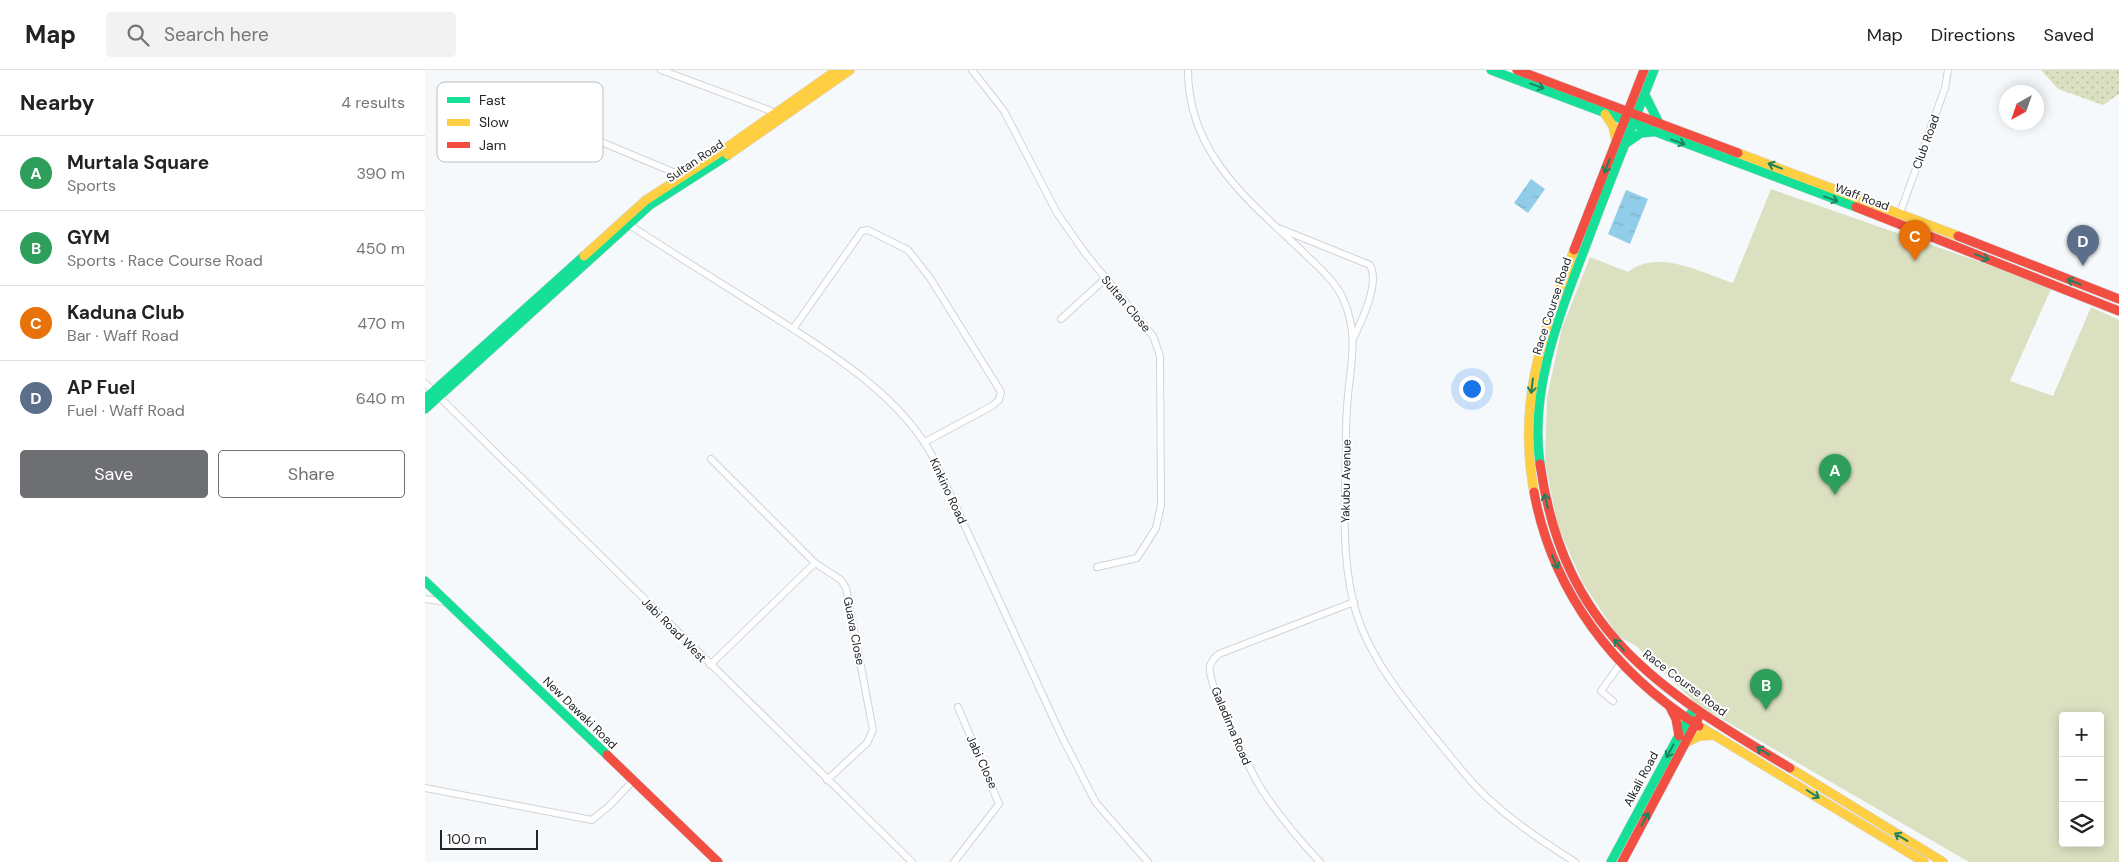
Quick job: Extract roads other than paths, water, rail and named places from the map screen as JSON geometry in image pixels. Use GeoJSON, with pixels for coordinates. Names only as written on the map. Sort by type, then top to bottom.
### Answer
{"type":"FeatureCollection","features":[{"type":"Feature","properties":{"kind":"street"},"geometry":{"type":"LineString","coordinates":[[661,70],[773,112]]}},
{"type":"Feature","properties":{"kind":"street","name":"Sultan Road"},"geometry":{"type":"LineString","coordinates":[[560,280],[646,200],[688,178],[773,112],[837,70]]}},
{"type":"Feature","properties":{"kind":"street","name":"Sultan Road"},"geometry":{"type":"LineString","coordinates":[[560,280],[650,205],[850,70]]}},
{"type":"Feature","properties":{"kind":"street","name":"Sultan Close"},"geometry":{"type":"LineString","coordinates":[[971,70],[1004,111],[1057,213],[1105,279],[1153,336],[1161,356],[1161,504],[1156,528],[1139,556],[1097,567]]}},
{"type":"Feature","properties":{"kind":"street","name":"Yakubu Avenue"},"geometry":{"type":"LineString","coordinates":[[1188,70],[1188,86],[1192,108],[1216,162],[1247,202],[1327,276],[1337,290],[1352,320],[1353,338],[1347,408],[1345,522],[1347,562],[1354,602],[1372,649],[1393,684],[1464,773],[1490,801],[1522,827],[1575,862]]}},
{"type":"Feature","properties":{"kind":"street"},"geometry":{"type":"LineString","coordinates":[[1491,70],[1605,108],[1630,97],[1636,91]]}},
{"type":"Feature","properties":{"kind":"street"},"geometry":{"type":"LineString","coordinates":[[1517,70],[1605,108],[1621,143],[1641,133],[1653,132]]}},
{"type":"Feature","properties":{"kind":"street"},"geometry":{"type":"LineString","coordinates":[[1628,122],[1627,111],[1644,70]]}},
{"type":"Feature","properties":{"kind":"street","name":"Race Course Road"},"geometry":{"type":"LineString","coordinates":[[1654,70],[1637,114],[1628,122],[1552,339],[1539,402],[1540,463],[1545,498],[1553,529],[1574,580],[1589,605],[1629,656],[1646,673],[1697,711],[1943,862]]}},
{"type":"Feature","properties":{"kind":"street","name":"Club Road"},"geometry":{"type":"LineString","coordinates":[[1900,213],[1945,88],[1949,70]]}},
{"type":"Feature","properties":{"kind":"street"},"geometry":{"type":"LineString","coordinates":[[1645,95],[1658,122]]}},
{"type":"Feature","properties":{"kind":"street","name":"Waff Road"},"geometry":{"type":"LineString","coordinates":[[1605,108],[1637,114],[1900,213],[2119,299]]}},
{"type":"Feature","properties":{"kind":"street","name":"Waff Road"},"geometry":{"type":"LineString","coordinates":[[1605,108],[1628,122],[1653,132],[1901,224],[2119,311]]}},
{"type":"Feature","properties":{"kind":"street"},"geometry":{"type":"LineString","coordinates":[[603,143],[688,178]]}},
{"type":"Feature","properties":{"kind":"street","name":"Race Course Road"},"geometry":{"type":"LineString","coordinates":[[1621,143],[1543,335],[1534,368],[1529,434],[1535,502],[1543,534],[1580,611],[1621,663],[1692,721],[1924,862]]}},
{"type":"Feature","properties":{"kind":"street","name":"Kinkino Road"},"geometry":{"type":"LineString","coordinates":[[628,224],[827,351],[893,403],[917,429],[925,442],[1062,737],[1096,803],[1148,862]]}},
{"type":"Feature","properties":{"kind":"street"},"geometry":{"type":"LineString","coordinates":[[1276,227],[1370,265],[1373,271],[1373,284],[1363,317],[1353,338]]}},
{"type":"Feature","properties":{"kind":"street"},"geometry":{"type":"LineString","coordinates":[[793,329],[862,231],[869,230],[908,250],[930,278],[1001,392],[999,400],[992,406],[925,442]]}},
{"type":"Feature","properties":{"kind":"street"},"geometry":{"type":"LineString","coordinates":[[1061,319],[1105,279]]}},
{"type":"Feature","properties":{"kind":"street"},"geometry":{"type":"LineString","coordinates":[[425,409],[436,394],[560,280]]}},
{"type":"Feature","properties":{"kind":"street","name":"Jabi Road West"},"geometry":{"type":"LineString","coordinates":[[425,383],[912,862]]}},
{"type":"Feature","properties":{"kind":"street"},"geometry":{"type":"LineString","coordinates":[[425,399],[436,394]]}},
{"type":"Feature","properties":{"kind":"street","name":"Guava Close"},"geometry":{"type":"LineString","coordinates":[[711,459],[815,563],[841,580],[846,588],[873,730],[867,743],[827,780]]}},
{"type":"Feature","properties":{"kind":"street"},"geometry":{"type":"LineString","coordinates":[[710,665],[815,563]]}},
{"type":"Feature","properties":{"kind":"street","name":"New Dawaki Road"},"geometry":{"type":"LineString","coordinates":[[425,581],[632,782],[718,862]]}},
{"type":"Feature","properties":{"kind":"street"},"geometry":{"type":"LineString","coordinates":[[425,599],[445,602]]}},
{"type":"Feature","properties":{"kind":"street","name":"Galadima Road"},"geometry":{"type":"LineString","coordinates":[[1320,862],[1267,797],[1251,772],[1214,687],[1210,667],[1213,659],[1219,654],[1354,602]]}},
{"type":"Feature","properties":{"kind":"street"},"geometry":{"type":"LineString","coordinates":[[1613,701],[1601,691],[1621,663]]}},
{"type":"Feature","properties":{"kind":"street"},"geometry":{"type":"LineString","coordinates":[[1669,704],[1676,720],[1681,740],[1715,735]]}},
{"type":"Feature","properties":{"kind":"street","name":"Jabi Close"},"geometry":{"type":"LineString","coordinates":[[954,862],[999,804],[958,706]]}},
{"type":"Feature","properties":{"kind":"street","name":"Alkali Road"},"geometry":{"type":"LineString","coordinates":[[1611,862],[1697,711]]}},
{"type":"Feature","properties":{"kind":"street","name":"Alkali Road"},"geometry":{"type":"LineString","coordinates":[[1622,862],[1681,740]]}},
{"type":"Feature","properties":{"kind":"street"},"geometry":{"type":"LineString","coordinates":[[425,788],[592,820],[609,806],[632,782]]}},
{"type":"Feature","properties":{"kind":"water"},"geometry":{"type":"Polygon","coordinates":[[[1531,179],[1545,189],[1528,213],[1514,203],[1531,179]]]}},
{"type":"Feature","properties":{"kind":"water"},"geometry":{"type":"Polygon","coordinates":[[[1626,190],[1648,199],[1630,244],[1608,234],[1626,190]]]}},
{"type":"Feature","properties":{"kind":"place","name":"Kaduna Club"},"geometry":{"type":"Point","coordinates":[1915,261]}},
{"type":"Feature","properties":{"kind":"place","name":"AP Fuel"},"geometry":{"type":"Point","coordinates":[2083,266]}},
{"type":"Feature","properties":{"kind":"place","name":"Murtala Square"},"geometry":{"type":"Point","coordinates":[1835,495]}},
{"type":"Feature","properties":{"kind":"place","name":"GYM"},"geometry":{"type":"Point","coordinates":[1766,710]}}]}
